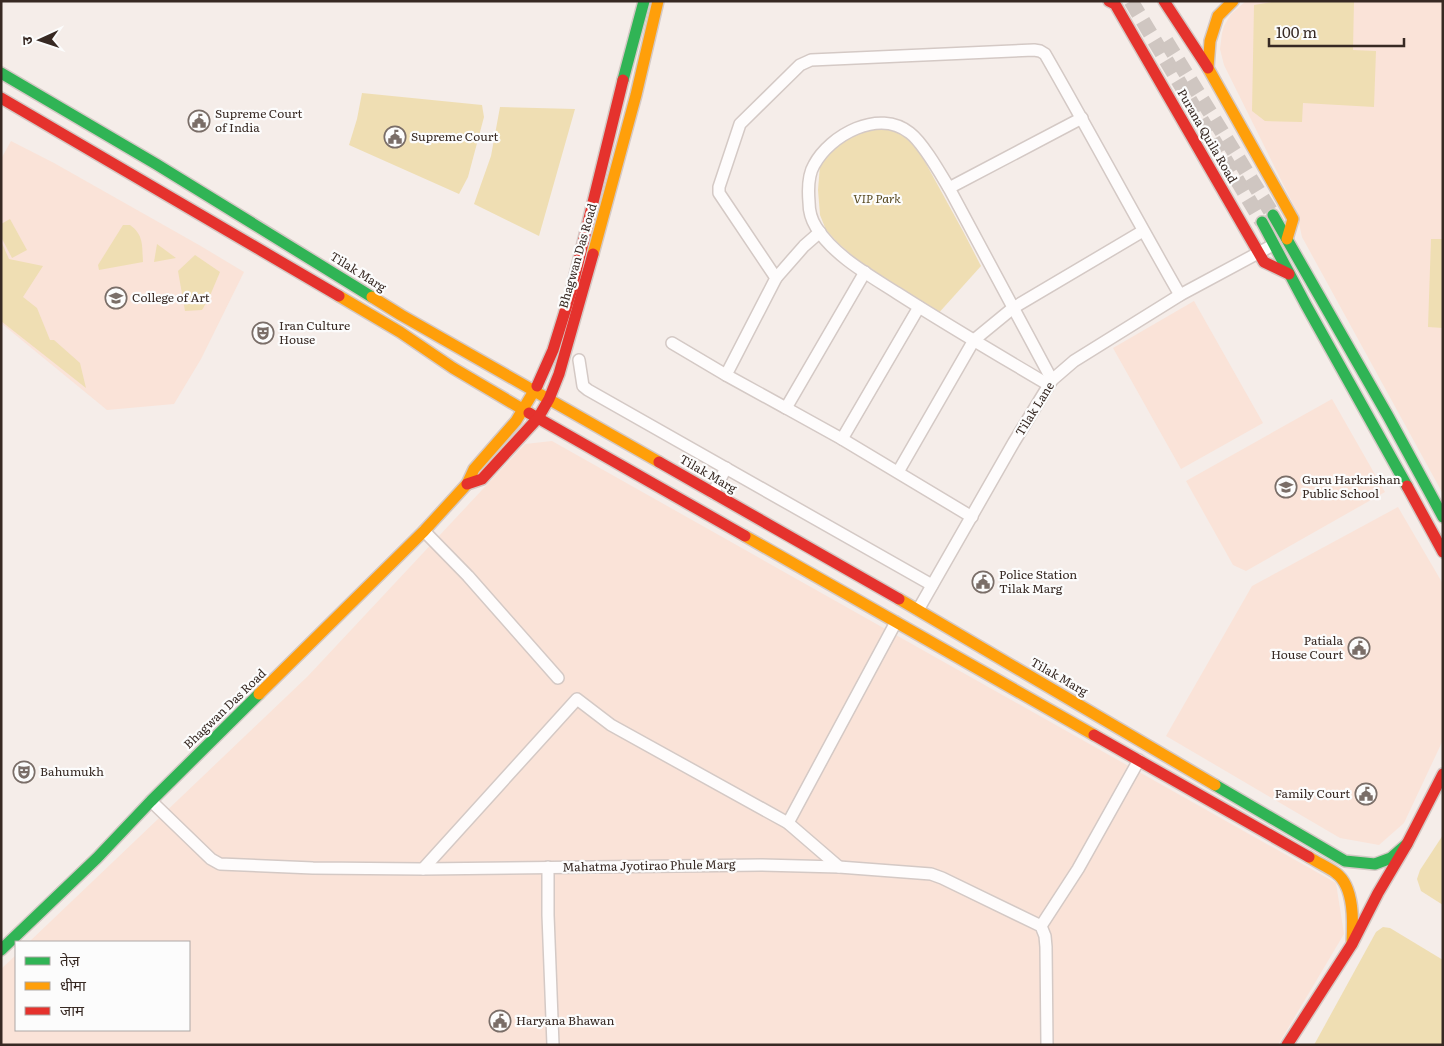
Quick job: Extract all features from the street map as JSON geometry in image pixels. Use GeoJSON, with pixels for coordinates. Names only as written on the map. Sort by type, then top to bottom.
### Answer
{"type":"FeatureCollection","features":[{"type":"Feature","properties":{"kind":"main road","name":"Bhagwan Das Road"},"geometry":{"type":"LineString","coordinates":[[1,950],[97,858],[151,801],[424,531],[467,484],[474,470],[516,421],[534,391],[553,350],[570,292],[644,1]]}},
{"type":"Feature","properties":{"kind":"main road","name":"Bhagwan Das Road"},"geometry":{"type":"LineString","coordinates":[[467,484],[482,479],[538,418],[549,399],[559,374],[618,167],[658,1]]}},
{"type":"Feature","properties":{"kind":"main road"},"geometry":{"type":"LineString","coordinates":[[1164,1],[1208,68],[1293,219],[1287,239]]}},
{"type":"Feature","properties":{"kind":"main road"},"geometry":{"type":"LineString","coordinates":[[1208,68],[1210,41],[1218,16],[1233,1]]}},
{"type":"Feature","properties":{"kind":"main road","name":"Purana Quila Road"},"geometry":{"type":"LineString","coordinates":[[1112,2],[1264,262],[1289,274]]}},
{"type":"Feature","properties":{"kind":"main road"},"geometry":{"type":"LineString","coordinates":[[629,58],[645,61]]}},
{"type":"Feature","properties":{"kind":"main road","name":"Tilak Marg"},"geometry":{"type":"LineString","coordinates":[[1,73],[401,314],[918,610],[1346,860],[1374,864],[1391,858],[1407,844]]}},
{"type":"Feature","properties":{"kind":"main road"},"geometry":{"type":"LineString","coordinates":[[1,98],[400,332],[453,368],[523,410],[1338,874],[1347,888],[1353,916],[1352,944]]}},
{"type":"Feature","properties":{"kind":"main road"},"geometry":{"type":"LineString","coordinates":[[193,210],[203,193]]}},
{"type":"Feature","properties":{"kind":"main road"},"geometry":{"type":"LineString","coordinates":[[1273,215],[1388,416],[1443,518]]}},
{"type":"Feature","properties":{"kind":"main road"},"geometry":{"type":"LineString","coordinates":[[1262,222],[1348,383],[1443,552]]}},
{"type":"Feature","properties":{"kind":"main road"},"geometry":{"type":"LineString","coordinates":[[1287,1045],[1352,944],[1443,774]]}},
{"type":"Feature","properties":{"kind":"street"},"geometry":{"type":"LineString","coordinates":[[776,278],[719,193],[719,187],[740,124],[800,65],[811,60],[1024,50],[1040,51],[1045,54],[1180,295]]}},
{"type":"Feature","properties":{"kind":"street"},"geometry":{"type":"LineString","coordinates":[[950,188],[1082,118]]}},
{"type":"Feature","properties":{"kind":"street"},"geometry":{"type":"LineString","coordinates":[[882,123],[895,124],[910,132],[920,143],[950,188],[1051,382],[974,340],[919,307],[864,272],[835,249],[815,227],[810,212],[810,174],[814,165],[830,144],[846,132],[882,123]]}},
{"type":"Feature","properties":{"kind":"street"},"geometry":{"type":"LineString","coordinates":[[898,472],[974,340],[1013,308],[1143,231]]}},
{"type":"Feature","properties":{"kind":"street"},"geometry":{"type":"LineString","coordinates":[[726,375],[776,278],[804,246],[820,232]]}},
{"type":"Feature","properties":{"kind":"street","name":"Tilak Lane"},"geometry":{"type":"LineString","coordinates":[[918,610],[1014,442],[1051,382],[1074,362],[1180,295],[1273,245]]}},
{"type":"Feature","properties":{"kind":"street"},"geometry":{"type":"LineString","coordinates":[[786,408],[864,272]]}},
{"type":"Feature","properties":{"kind":"street"},"geometry":{"type":"LineString","coordinates":[[842,439],[919,307]]}},
{"type":"Feature","properties":{"kind":"street"},"geometry":{"type":"LineString","coordinates":[[672,343],[842,439],[972,517]]}},
{"type":"Feature","properties":{"kind":"street"},"geometry":{"type":"LineString","coordinates":[[579,360],[583,386],[588,390],[932,584]]}},
{"type":"Feature","properties":{"kind":"street"},"geometry":{"type":"LineString","coordinates":[[713,492],[726,468]]}},
{"type":"Feature","properties":{"kind":"street"},"geometry":{"type":"LineString","coordinates":[[424,531],[468,576],[558,678]]}},
{"type":"Feature","properties":{"kind":"street"},"geometry":{"type":"LineString","coordinates":[[788,823],[896,622]]}},
{"type":"Feature","properties":{"kind":"street"},"geometry":{"type":"LineString","coordinates":[[423,869],[577,699],[611,725],[788,823],[839,867]]}},
{"type":"Feature","properties":{"kind":"street"},"geometry":{"type":"LineString","coordinates":[[1047,1045],[1046,947],[1045,936],[1041,926],[1078,869],[1139,760]]}},
{"type":"Feature","properties":{"kind":"street","name":"Mahatma Jyotirao Phule Marg"},"geometry":{"type":"LineString","coordinates":[[151,801],[211,860],[220,864],[313,868],[423,869],[761,865],[839,867],[931,874],[1041,926]]}},
{"type":"Feature","properties":{"kind":"street"},"geometry":{"type":"LineString","coordinates":[[548,867],[548,933],[553,1045]]}},
{"type":"Feature","properties":{"kind":"shaded area"},"geometry":{"type":"Polygon","coordinates":[[[1246,1],[1443,1],[1443,494],[1302,237],[1296,210],[1224,65],[1220,49],[1224,26],[1231,14],[1246,1]]]}},
{"type":"Feature","properties":{"kind":"shaded area","name":"College of Art"},"geometry":{"type":"Polygon","coordinates":[[[11,141],[54,163],[244,272],[201,359],[174,404],[107,410],[1,323],[1,159],[11,141]]]}},
{"type":"Feature","properties":{"kind":"shaded area"},"geometry":{"type":"Polygon","coordinates":[[[1194,301],[1263,423],[1181,469],[1113,348],[1194,301]]]}},
{"type":"Feature","properties":{"kind":"shaded area","name":"Guru Harkrishan Public School"},"geometry":{"type":"Polygon","coordinates":[[[1332,399],[1385,492],[1246,571],[1233,565],[1186,481],[1332,399]]]}},
{"type":"Feature","properties":{"kind":"shaded area"},"geometry":{"type":"Polygon","coordinates":[[[552,441],[1336,883],[1344,934],[1278,1045],[1,1045],[1,969],[15,956],[15,1031],[190,1031],[190,941],[30,941],[308,676],[525,444],[552,441]]]}},
{"type":"Feature","properties":{"kind":"shaded area"},"geometry":{"type":"Polygon","coordinates":[[[1398,507],[1443,584],[1443,740],[1404,823],[1379,845],[1340,838],[1166,736],[1252,586],[1398,507]]]}},
{"type":"Feature","properties":{"kind":"green space"},"geometry":{"type":"Polygon","coordinates":[[[1278,1],[1354,1],[1353,50],[1376,51],[1374,107],[1303,103],[1302,122],[1265,121],[1252,111],[1254,5],[1278,1]]]}},
{"type":"Feature","properties":{"kind":"green space"},"geometry":{"type":"Polygon","coordinates":[[[362,93],[482,105],[484,117],[468,177],[459,194],[349,145],[362,93]]]}},
{"type":"Feature","properties":{"kind":"green space"},"geometry":{"type":"Polygon","coordinates":[[[500,107],[575,109],[539,236],[474,204],[491,156],[500,107]]]}},
{"type":"Feature","properties":{"kind":"green space","name":"VIP Park"},"geometry":{"type":"Polygon","coordinates":[[[889,123],[908,137],[918,149],[981,266],[936,316],[861,263],[838,243],[826,230],[820,215],[818,190],[820,165],[837,144],[857,131],[889,123]]]}},
{"type":"Feature","properties":{"kind":"green space"},"geometry":{"type":"Polygon","coordinates":[[[10,219],[27,250],[12,258],[1,237],[1,224],[10,219]]]}},
{"type":"Feature","properties":{"kind":"green space"},"geometry":{"type":"Polygon","coordinates":[[[123,225],[130,225],[138,233],[142,246],[143,262],[99,270],[98,265],[123,225]]]}},
{"type":"Feature","properties":{"kind":"green space"},"geometry":{"type":"Polygon","coordinates":[[[1431,239],[1443,239],[1443,328],[1428,327],[1431,239]]]}},
{"type":"Feature","properties":{"kind":"green space"},"geometry":{"type":"Polygon","coordinates":[[[1,241],[9,259],[43,266],[23,297],[37,308],[50,340],[54,340],[80,363],[86,388],[1,321],[1,241]]]}},
{"type":"Feature","properties":{"kind":"green space"},"geometry":{"type":"Polygon","coordinates":[[[157,244],[176,258],[154,262],[157,244]]]}},
{"type":"Feature","properties":{"kind":"green space"},"geometry":{"type":"Polygon","coordinates":[[[195,255],[220,272],[202,310],[185,311],[178,271],[195,255]]]}},
{"type":"Feature","properties":{"kind":"green space"},"geometry":{"type":"Polygon","coordinates":[[[1443,835],[1443,905],[1421,891],[1417,879],[1420,870],[1443,835]]]}},
{"type":"Feature","properties":{"kind":"green space"},"geometry":{"type":"Polygon","coordinates":[[[1383,927],[1390,928],[1443,960],[1443,1045],[1314,1045],[1376,932],[1383,927]]]}},
{"type":"Feature","properties":{"kind":"tunnel"},"geometry":{"type":"LineString","coordinates":[[1131,1],[1262,222]]}},
{"type":"Feature","properties":{"kind":"tunnel"},"geometry":{"type":"LineString","coordinates":[[1166,41],[1273,215]]}},
{"type":"Feature","properties":{"kind":"traffic: fast"},"geometry":{"type":"LineString","coordinates":[[623,80],[644,1]]}},
{"type":"Feature","properties":{"kind":"traffic: fast"},"geometry":{"type":"LineString","coordinates":[[1,73],[156,164],[372,297]]}},
{"type":"Feature","properties":{"kind":"traffic: fast"},"geometry":{"type":"LineString","coordinates":[[1273,215],[1388,416],[1443,517]]}},
{"type":"Feature","properties":{"kind":"traffic: fast"},"geometry":{"type":"LineString","coordinates":[[1262,222],[1407,486]]}},
{"type":"Feature","properties":{"kind":"traffic: fast"},"geometry":{"type":"LineString","coordinates":[[1,950],[97,858],[151,801],[259,694]]}},
{"type":"Feature","properties":{"kind":"traffic: fast"},"geometry":{"type":"LineString","coordinates":[[1215,785],[1345,861],[1375,864],[1391,858],[1407,844]]}},
{"type":"Feature","properties":{"kind":"traffic: slow"},"geometry":{"type":"LineString","coordinates":[[593,254],[636,95],[658,1]]}},
{"type":"Feature","properties":{"kind":"traffic: slow"},"geometry":{"type":"LineString","coordinates":[[1233,1],[1218,16],[1210,41],[1208,68],[1293,219],[1287,239]]}},
{"type":"Feature","properties":{"kind":"traffic: slow"},"geometry":{"type":"LineString","coordinates":[[339,296],[400,332],[453,368],[529,413]]}},
{"type":"Feature","properties":{"kind":"traffic: slow"},"geometry":{"type":"LineString","coordinates":[[372,297],[659,462]]}},
{"type":"Feature","properties":{"kind":"traffic: slow"},"geometry":{"type":"LineString","coordinates":[[259,694],[424,531],[467,484],[474,469],[516,421],[537,386]]}},
{"type":"Feature","properties":{"kind":"traffic: slow"},"geometry":{"type":"LineString","coordinates":[[745,536],[1094,735]]}},
{"type":"Feature","properties":{"kind":"traffic: slow"},"geometry":{"type":"LineString","coordinates":[[899,599],[1215,785]]}},
{"type":"Feature","properties":{"kind":"traffic: slow"},"geometry":{"type":"LineString","coordinates":[[1309,857],[1336,873],[1347,887],[1352,906],[1352,944]]}},
{"type":"Feature","properties":{"kind":"traffic: jam"},"geometry":{"type":"LineString","coordinates":[[1109,1],[1115,4],[1264,262],[1289,274]]}},
{"type":"Feature","properties":{"kind":"traffic: jam"},"geometry":{"type":"LineString","coordinates":[[1164,1],[1208,68]]}},
{"type":"Feature","properties":{"kind":"traffic: jam"},"geometry":{"type":"LineString","coordinates":[[537,386],[553,350],[571,292],[623,80]]}},
{"type":"Feature","properties":{"kind":"traffic: jam"},"geometry":{"type":"LineString","coordinates":[[1,98],[339,296]]}},
{"type":"Feature","properties":{"kind":"traffic: jam"},"geometry":{"type":"LineString","coordinates":[[467,484],[482,479],[538,418],[549,399],[559,374],[593,254]]}},
{"type":"Feature","properties":{"kind":"traffic: jam"},"geometry":{"type":"LineString","coordinates":[[529,413],[745,536]]}},
{"type":"Feature","properties":{"kind":"traffic: jam"},"geometry":{"type":"LineString","coordinates":[[659,462],[899,599]]}},
{"type":"Feature","properties":{"kind":"traffic: jam"},"geometry":{"type":"LineString","coordinates":[[1407,486],[1443,552]]}},
{"type":"Feature","properties":{"kind":"traffic: jam"},"geometry":{"type":"LineString","coordinates":[[1094,735],[1309,857]]}},
{"type":"Feature","properties":{"kind":"traffic: jam"},"geometry":{"type":"LineString","coordinates":[[1287,1045],[1352,944],[1443,774]]}},
{"type":"Feature","properties":{"kind":"place","name":"Supreme Court of India"},"geometry":{"type":"Point","coordinates":[199,121]}},
{"type":"Feature","properties":{"kind":"place","name":"Supreme Court"},"geometry":{"type":"Point","coordinates":[395,137]}},
{"type":"Feature","properties":{"kind":"place","name":"College of Art"},"geometry":{"type":"Point","coordinates":[116,298]}},
{"type":"Feature","properties":{"kind":"place","name":"Iran Culture House"},"geometry":{"type":"Point","coordinates":[263,333]}},
{"type":"Feature","properties":{"kind":"place","name":"Guru Harkrishan Public School"},"geometry":{"type":"Point","coordinates":[1286,487]}},
{"type":"Feature","properties":{"kind":"place","name":"Police Station Tilak Marg"},"geometry":{"type":"Point","coordinates":[983,582]}},
{"type":"Feature","properties":{"kind":"place","name":"Patiala House Court"},"geometry":{"type":"Point","coordinates":[1359,648]}},
{"type":"Feature","properties":{"kind":"place","name":"Bahumukh"},"geometry":{"type":"Point","coordinates":[24,772]}},
{"type":"Feature","properties":{"kind":"place","name":"Family Court"},"geometry":{"type":"Point","coordinates":[1366,794]}},
{"type":"Feature","properties":{"kind":"place","name":"Haryana Bhawan"},"geometry":{"type":"Point","coordinates":[500,1021]}}]}
